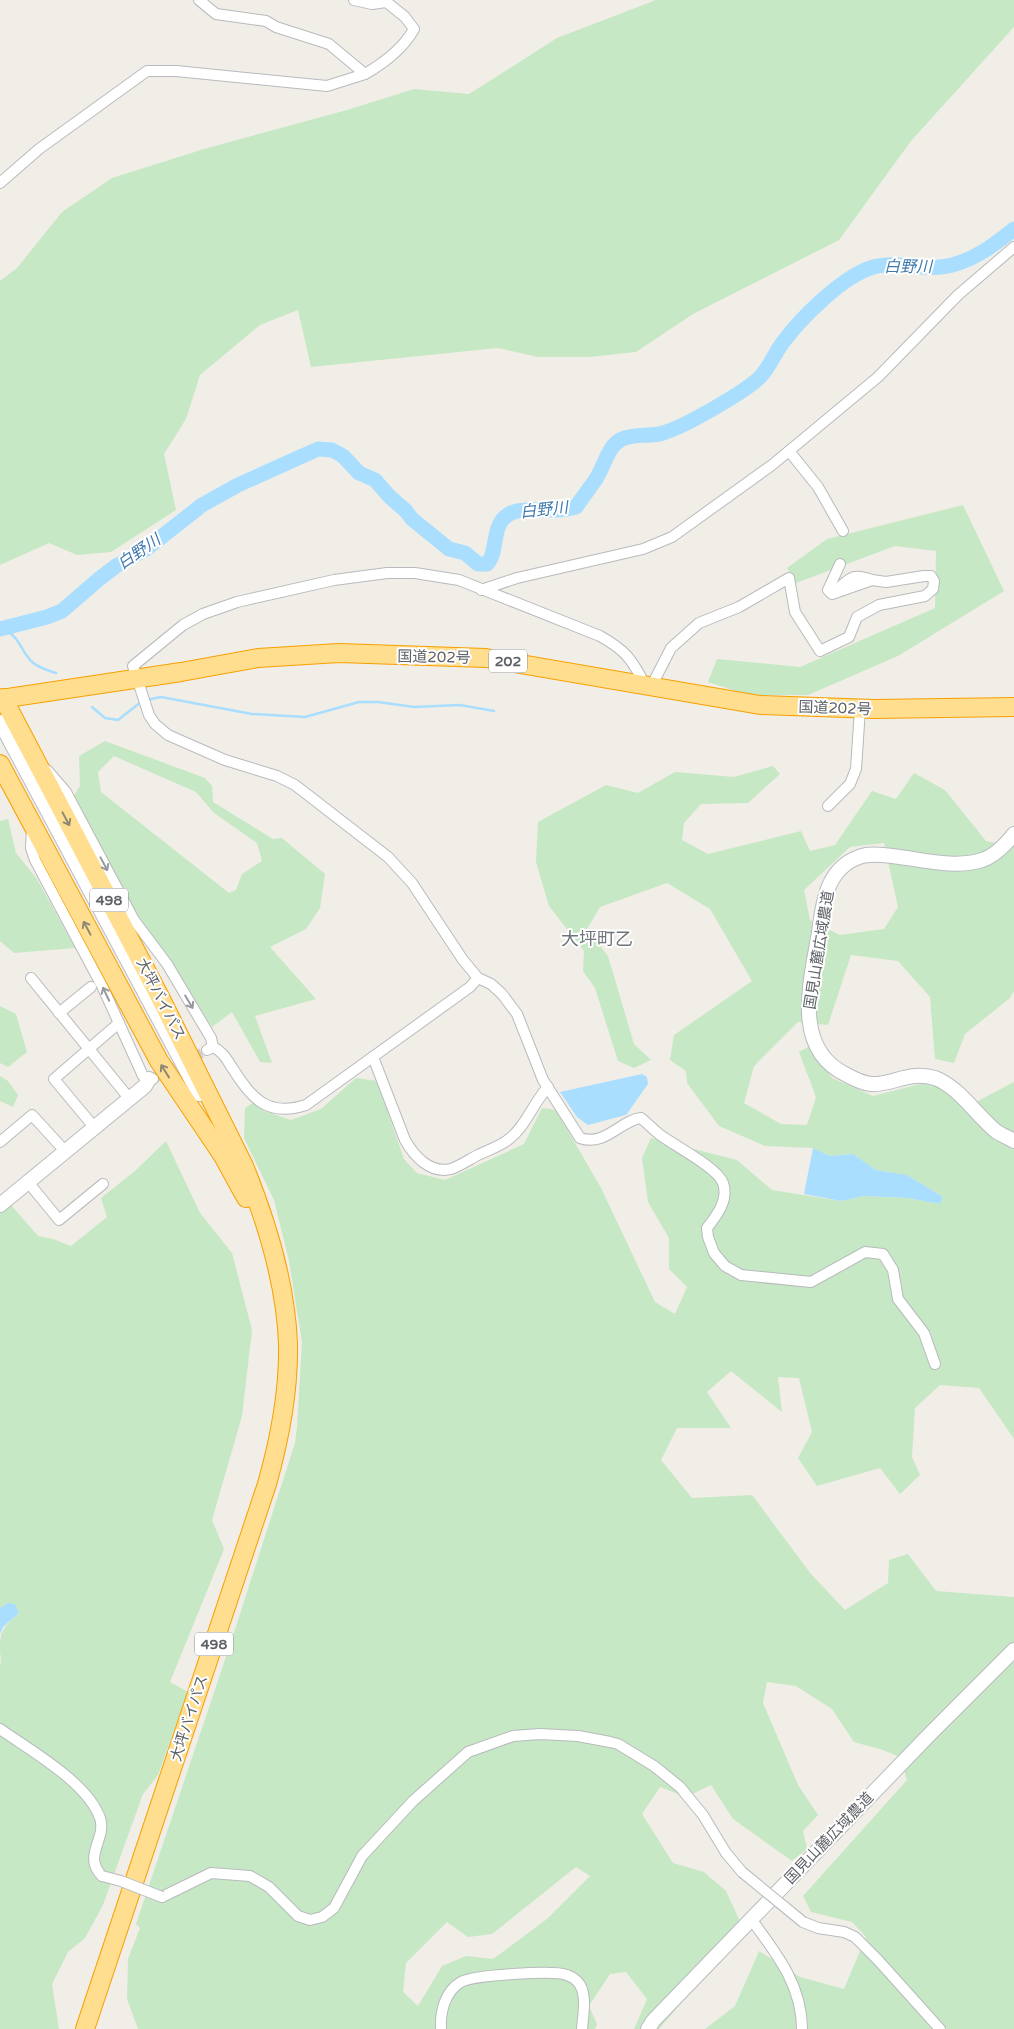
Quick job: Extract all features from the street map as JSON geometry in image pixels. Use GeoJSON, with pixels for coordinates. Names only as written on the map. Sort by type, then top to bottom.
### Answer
{"type":"FeatureCollection","features":[{"type":"Feature","properties":{"kind":"highway","name":"国道202号"},"geometry":{"type":"LineString","coordinates":[[1,697],[181,672],[258,658],[338,653],[486,658],[760,705],[860,709],[1014,707]]}},
{"type":"Feature","properties":{"kind":"highway","name":"大坪バイパス"},"geometry":{"type":"LineString","coordinates":[[1,697],[160,997],[236,1150],[254,1191],[272,1252],[285,1314],[288,1344],[285,1402],[275,1457],[85,2029]]}},
{"type":"Feature","properties":{"kind":"highway","name":"大坪バイパス"},"geometry":{"type":"LineString","coordinates":[[0,764],[159,1061],[223,1156],[248,1201],[269,1253],[285,1314]]}},
{"type":"Feature","properties":{"kind":"street"},"geometry":{"type":"LineString","coordinates":[[200,0],[216,14],[266,21],[276,27],[329,44],[365,74]]}},
{"type":"Feature","properties":{"kind":"street"},"geometry":{"type":"LineString","coordinates":[[0,183],[39,149],[147,71],[176,71],[327,86],[365,74],[380,65],[402,46],[414,29],[405,18],[385,1],[372,4],[354,0]]}},
{"type":"Feature","properties":{"kind":"street"},"geometry":{"type":"LineString","coordinates":[[481,590],[517,578],[555,571],[656,544],[672,537],[789,451],[878,377],[958,295],[1014,248]]}},
{"type":"Feature","properties":{"kind":"street"},"geometry":{"type":"LineString","coordinates":[[789,451],[818,487],[843,530]]}},
{"type":"Feature","properties":{"kind":"street"},"geometry":{"type":"LineString","coordinates":[[840,564],[828,590],[832,594],[872,580],[886,582],[924,576],[931,576],[934,581],[933,589],[925,596],[879,605],[857,617],[849,637],[820,651],[795,612],[789,578],[739,607],[699,622],[671,648],[648,685],[634,664],[619,647],[567,622],[459,580],[434,575],[388,573],[334,580],[237,602],[202,614],[183,625],[134,666],[148,715],[168,736],[225,760],[277,776],[295,785],[388,857],[412,883],[463,960],[478,978],[491,984],[502,994],[518,1014],[543,1080],[580,1138],[587,1140],[613,1133],[635,1119],[642,1118],[659,1134],[710,1168],[723,1182],[724,1197],[718,1214],[707,1228],[708,1237],[714,1253],[725,1266],[740,1275],[811,1282],[865,1252],[882,1254],[893,1270],[898,1299],[924,1333],[935,1364]]}},
{"type":"Feature","properties":{"kind":"street"},"geometry":{"type":"LineString","coordinates":[[828,806],[850,784],[856,769],[860,709]]}},
{"type":"Feature","properties":{"kind":"street"},"geometry":{"type":"LineString","coordinates":[[0,722],[234,1159],[250,1194],[272,1252]]}},
{"type":"Feature","properties":{"kind":"street"},"geometry":{"type":"LineString","coordinates":[[30,751],[66,792],[134,920],[167,964],[211,1038],[210,1048],[220,1050],[246,1089],[256,1099],[272,1107],[290,1110],[306,1105],[470,987],[478,978]]}},
{"type":"Feature","properties":{"kind":"street"},"geometry":{"type":"LineString","coordinates":[[0,1205],[145,1086],[151,1079],[142,1076],[103,988],[35,860],[31,848],[32,824]]}},
{"type":"Feature","properties":{"kind":"street","name":"国見山麓広域農道"},"geometry":{"type":"LineString","coordinates":[[1014,834],[997,851],[983,860],[960,864],[876,854],[861,856],[844,866],[828,884],[823,902],[809,1009],[811,1032],[816,1046],[824,1060],[837,1070],[855,1079],[872,1084],[917,1075],[943,1082],[998,1132],[1014,1141]]}},
{"type":"Feature","properties":{"kind":"street"},"geometry":{"type":"LineString","coordinates":[[31,978],[129,1098]]}},
{"type":"Feature","properties":{"kind":"street"},"geometry":{"type":"LineString","coordinates":[[60,1013],[90,987]]}},
{"type":"Feature","properties":{"kind":"street"},"geometry":{"type":"LineString","coordinates":[[94,1127],[54,1079],[119,1023]]}},
{"type":"Feature","properties":{"kind":"street"},"geometry":{"type":"LineString","coordinates":[[373,1057],[405,1140],[412,1152],[421,1162],[439,1169],[450,1169],[509,1140],[520,1128],[537,1099],[548,1087]]}},
{"type":"Feature","properties":{"kind":"street"},"geometry":{"type":"LineString","coordinates":[[0,1142],[32,1115],[65,1151]]}},
{"type":"Feature","properties":{"kind":"street"},"geometry":{"type":"LineString","coordinates":[[28,1182],[59,1220],[103,1184]]}},
{"type":"Feature","properties":{"kind":"street","name":"国見山麓広域農道"},"geometry":{"type":"LineString","coordinates":[[648,2029],[652,2021],[1014,1650]]}},
{"type":"Feature","properties":{"kind":"street"},"geometry":{"type":"LineString","coordinates":[[0,1729],[75,1783],[91,1803],[100,1818],[101,1827],[93,1860],[97,1871],[102,1876],[121,1881],[162,1897],[211,1873],[250,1876],[269,1887],[298,1916],[310,1920],[322,1917],[334,1908],[362,1856],[413,1801],[468,1752],[513,1736],[540,1734],[578,1736],[618,1744],[654,1766],[680,1787],[703,1814],[726,1853],[742,1872],[802,1922],[818,1928],[844,1932],[855,1937],[940,2029]]}},
{"type":"Feature","properties":{"kind":"street"},"geometry":{"type":"LineString","coordinates":[[752,1919],[779,1956],[790,1976],[797,1996],[802,2029]]}},
{"type":"Feature","properties":{"kind":"street"},"geometry":{"type":"LineString","coordinates":[[441,2029],[443,2009],[448,1992],[466,1980],[506,1975],[558,1974],[567,1975],[577,1980],[582,1991],[584,2008],[582,2029]]}},
{"type":"Feature","properties":{"kind":"green space"},"geometry":{"type":"Polygon","coordinates":[[[656,0],[1014,0],[1014,27],[911,141],[839,240],[693,314],[636,352],[589,357],[538,357],[498,348],[311,367],[298,310],[260,325],[200,375],[186,419],[164,454],[176,510],[111,552],[77,555],[49,543],[0,565],[0,281],[17,268],[62,212],[112,178],[204,149],[347,110],[414,89],[469,94],[557,38],[656,0]]]}},
{"type":"Feature","properties":{"kind":"green space"},"geometry":{"type":"Polygon","coordinates":[[[963,505],[1004,591],[898,656],[808,695],[749,695],[708,682],[717,659],[800,667],[935,608],[936,551],[895,546],[796,583],[787,568],[827,539],[963,505]]]}},
{"type":"Feature","properties":{"kind":"green space"},"geometry":{"type":"Polygon","coordinates":[[[105,741],[205,778],[212,786],[213,802],[273,839],[282,838],[325,874],[320,908],[306,929],[270,947],[316,999],[255,1016],[272,1063],[260,1062],[232,1012],[212,1027],[169,959],[135,915],[74,796],[80,786],[79,756],[105,741]],[[114,756],[98,772],[101,792],[229,893],[236,890],[242,874],[262,861],[257,843],[214,813],[196,792],[114,756]]]}},
{"type":"Feature","properties":{"kind":"green space"},"geometry":{"type":"Polygon","coordinates":[[[773,766],[780,774],[748,803],[701,804],[684,823],[682,840],[708,854],[801,831],[810,851],[835,845],[872,791],[896,799],[914,773],[945,790],[986,841],[1014,847],[1014,991],[1010,998],[965,1034],[954,1063],[935,1059],[930,997],[898,961],[851,955],[828,1025],[798,1022],[754,1066],[744,1103],[781,1124],[807,1125],[816,1097],[799,1052],[810,1046],[832,1078],[873,1096],[920,1084],[956,1085],[974,1103],[1014,1082],[1014,1439],[979,1388],[940,1385],[915,1408],[912,1457],[920,1475],[900,1494],[880,1468],[817,1486],[798,1458],[812,1432],[799,1378],[778,1377],[782,1412],[731,1371],[707,1392],[731,1428],[677,1428],[661,1460],[692,1498],[752,1495],[811,1574],[845,1610],[888,1583],[889,1560],[908,1554],[936,1591],[1014,1597],[1014,2029],[705,2029],[735,2006],[759,1951],[800,1977],[844,1989],[866,1937],[852,1922],[811,1912],[803,1896],[907,1780],[900,1757],[854,1742],[832,1709],[796,1686],[767,1682],[763,1703],[798,1785],[818,1815],[803,1831],[807,1849],[792,1861],[733,1819],[711,1785],[686,1797],[660,1787],[642,1814],[673,1863],[704,1872],[726,1891],[744,1930],[659,2029],[634,2029],[647,1999],[626,1972],[610,1974],[589,2006],[597,2024],[595,2029],[138,2029],[127,1999],[128,1959],[140,1928],[136,1924],[230,1645],[295,1443],[297,1427],[302,1342],[289,1261],[274,1200],[244,1138],[245,1108],[253,1103],[264,1111],[291,1120],[321,1109],[356,1078],[377,1081],[404,1159],[417,1173],[445,1180],[524,1144],[542,1108],[556,1110],[601,1188],[655,1302],[675,1314],[687,1287],[669,1269],[669,1238],[648,1202],[642,1158],[651,1138],[737,1160],[772,1190],[841,1201],[864,1196],[908,1198],[940,1204],[943,1197],[907,1175],[876,1170],[853,1154],[830,1156],[813,1148],[765,1146],[719,1126],[687,1083],[686,1071],[670,1060],[674,1035],[752,981],[710,909],[667,883],[600,907],[587,929],[608,956],[634,1044],[651,1060],[634,1068],[618,1061],[595,988],[583,971],[584,951],[549,906],[536,862],[538,822],[606,785],[638,793],[675,772],[734,777],[773,766]],[[884,843],[850,847],[804,890],[810,920],[840,935],[884,929],[898,907],[884,843]],[[576,1867],[492,1934],[468,1937],[447,1922],[406,1963],[403,1992],[418,2006],[442,1966],[466,1956],[493,1959],[547,1919],[590,1876],[576,1867]]]}},
{"type":"Feature","properties":{"kind":"green space"},"geometry":{"type":"Polygon","coordinates":[[[8,819],[16,853],[37,879],[75,948],[14,953],[0,941],[0,821],[8,819]]]}},
{"type":"Feature","properties":{"kind":"green space"},"geometry":{"type":"Polygon","coordinates":[[[0,1006],[16,1014],[27,1052],[8,1067],[0,1063],[0,1006]]]}},
{"type":"Feature","properties":{"kind":"green space"},"geometry":{"type":"Polygon","coordinates":[[[0,1076],[8,1081],[18,1095],[13,1107],[0,1101],[0,1076]]]}},
{"type":"Feature","properties":{"kind":"green space"},"geometry":{"type":"Polygon","coordinates":[[[166,1141],[200,1213],[232,1253],[252,1330],[242,1416],[212,1520],[224,1549],[170,1682],[188,1692],[158,1775],[143,1794],[103,1905],[85,1938],[68,1952],[52,1984],[59,2029],[0,2029],[0,1643],[4,1629],[19,1613],[8,1603],[0,1608],[0,1213],[11,1205],[38,1236],[71,1246],[107,1217],[101,1198],[135,1171],[166,1141]]]}},
{"type":"Feature","properties":{"kind":"water"},"geometry":{"type":"Polygon","coordinates":[[[642,1074],[647,1077],[648,1084],[626,1115],[588,1125],[577,1117],[560,1092],[642,1074]]]}},
{"type":"Feature","properties":{"kind":"water"},"geometry":{"type":"Polygon","coordinates":[[[813,1148],[830,1156],[853,1154],[876,1170],[907,1175],[943,1197],[940,1204],[908,1198],[864,1196],[841,1201],[804,1194],[813,1148]]]}},
{"type":"Feature","properties":{"kind":"water"},"geometry":{"type":"Polygon","coordinates":[[[8,1603],[15,1604],[19,1613],[3,1627],[0,1634],[0,1608],[8,1603]]]}},
{"type":"Feature","properties":{"kind":"waterway","name":"白野川"},"geometry":{"type":"LineString","coordinates":[[0,629],[47,617],[62,611],[116,566],[146,549],[202,505],[238,485],[318,449],[332,450],[343,456],[359,473],[375,480],[412,519],[449,549],[465,553],[478,564],[487,564],[493,552],[498,528],[502,520],[508,515],[523,510],[559,510],[576,507],[596,479],[610,451],[617,442],[627,437],[658,434],[673,429],[700,416],[754,383],[800,322],[831,292],[853,277],[872,267],[882,265],[931,268],[951,265],[980,253],[1014,229]]}},
{"type":"Feature","properties":{"kind":"waterway"},"geometry":{"type":"LineString","coordinates":[[2,629],[16,639],[34,663],[56,673]]}},
{"type":"Feature","properties":{"kind":"waterway"},"geometry":{"type":"LineString","coordinates":[[146,700],[161,697],[252,714],[305,717],[359,702],[378,702],[414,707],[460,705],[494,711]]}},
{"type":"Feature","properties":{"kind":"waterway"},"geometry":{"type":"LineString","coordinates":[[92,707],[105,718],[118,720],[141,702]]}},
{"type":"Feature","properties":{"kind":"tunnel"},"geometry":{"type":"LineString","coordinates":[[153,1079],[207,1050]]}},
{"type":"Feature","properties":{"kind":"district","name":"大坪町乙"},"geometry":{"type":"Point","coordinates":[597,939]}}]}
